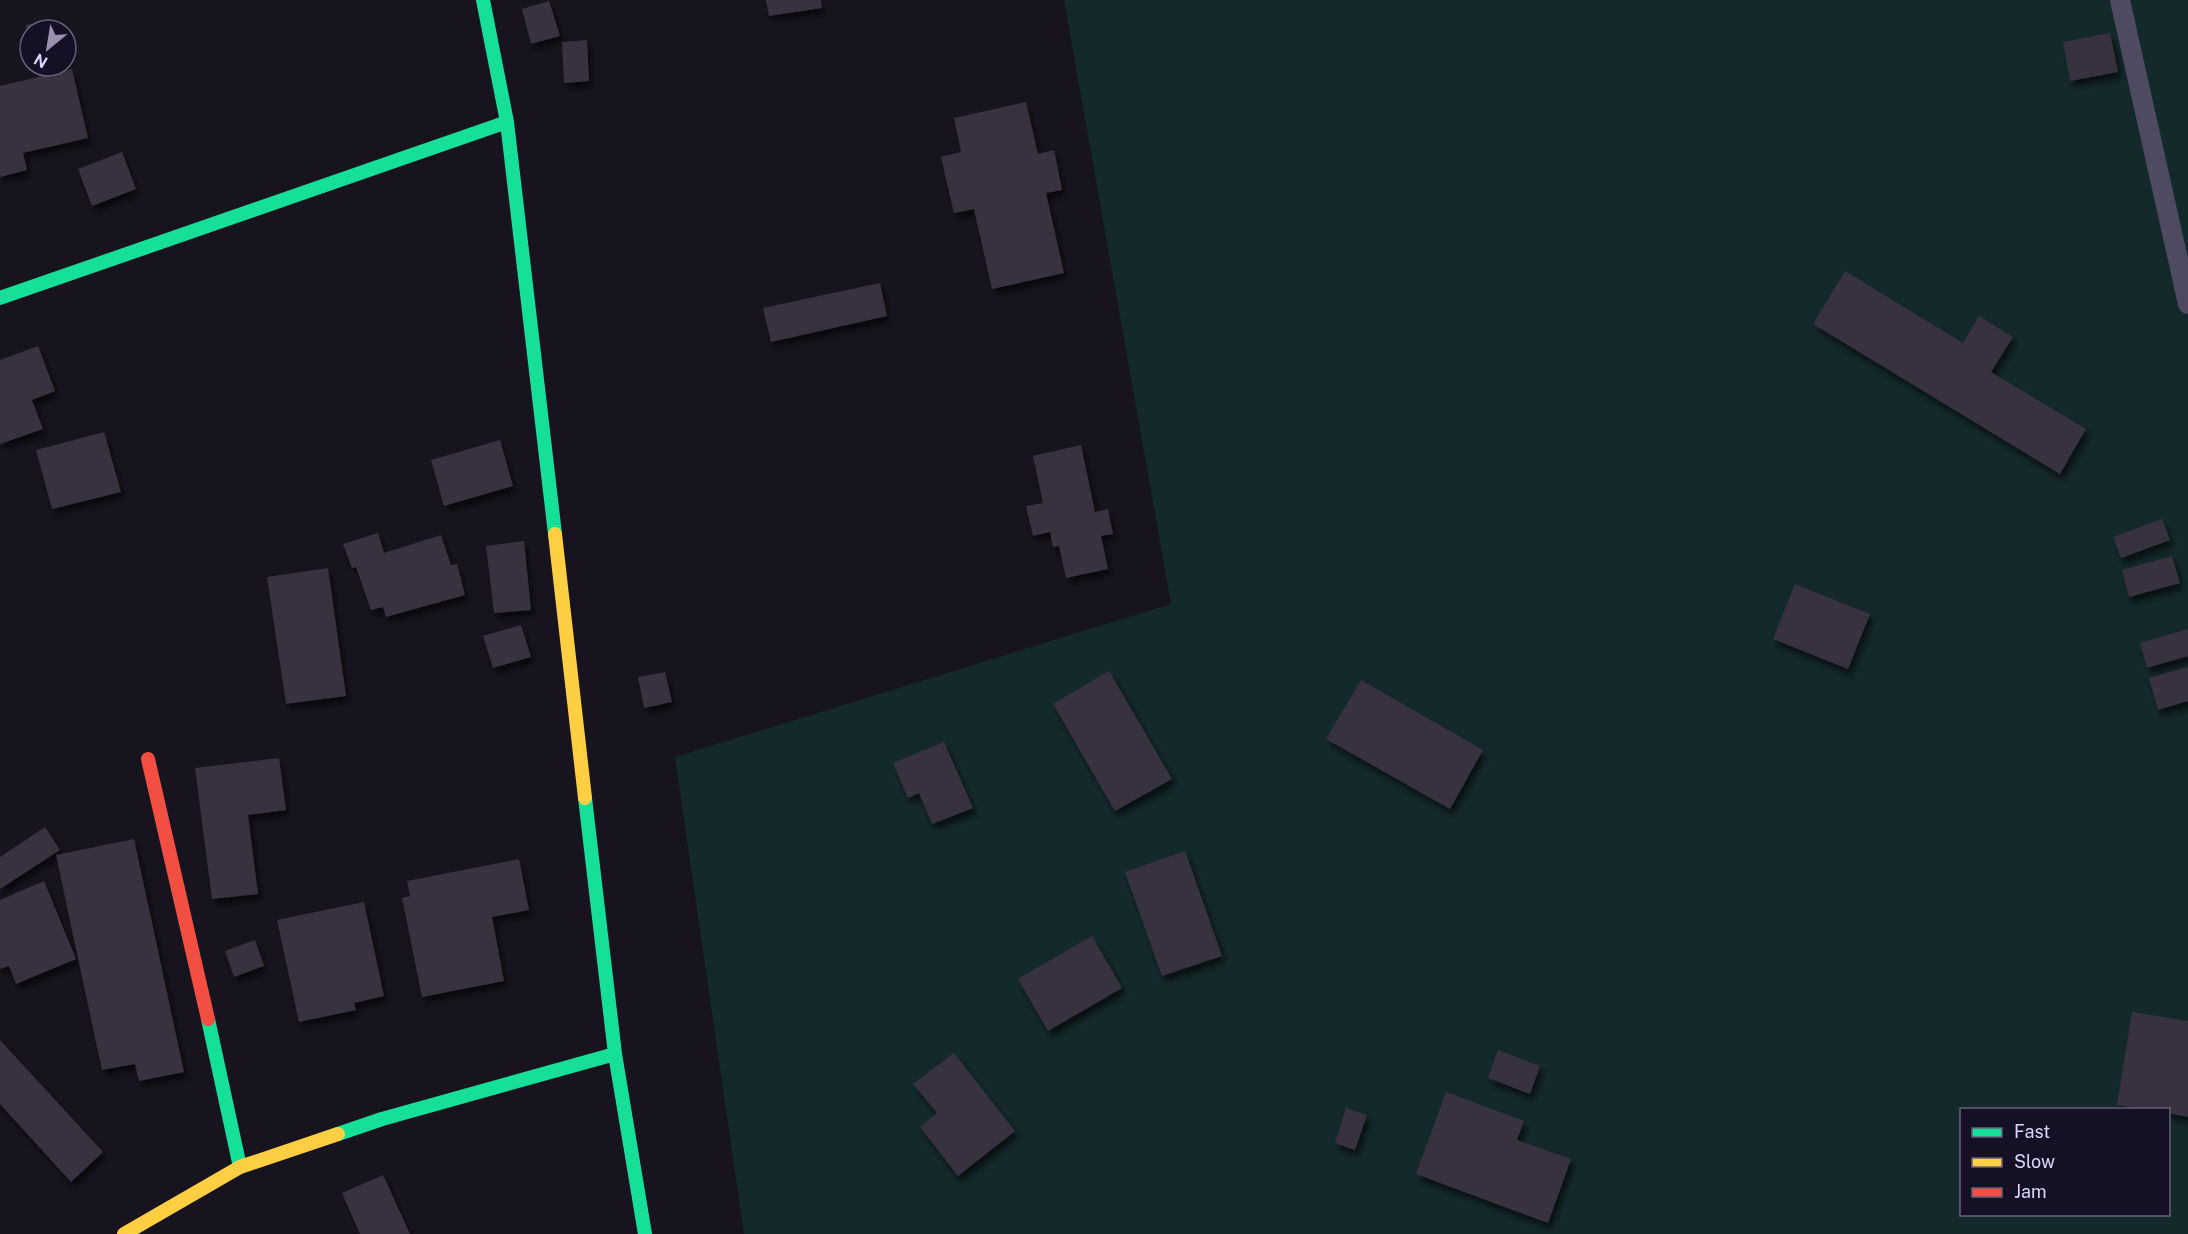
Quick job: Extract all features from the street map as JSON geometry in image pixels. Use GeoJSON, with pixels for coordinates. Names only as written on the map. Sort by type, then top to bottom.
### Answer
{"type":"FeatureCollection","features":[{"type":"Feature","properties":{"kind":"street"},"geometry":{"type":"LineString","coordinates":[[483,0],[507,122],[615,1054],[645,1234]]}},
{"type":"Feature","properties":{"kind":"street"},"geometry":{"type":"LineString","coordinates":[[0,298],[507,122]]}},
{"type":"Feature","properties":{"kind":"street"},"geometry":{"type":"LineString","coordinates":[[148,759],[191,941],[240,1167]]}},
{"type":"Feature","properties":{"kind":"street"},"geometry":{"type":"LineString","coordinates":[[124,1234],[240,1167],[382,1119],[615,1054]]}},
{"type":"Feature","properties":{"kind":"lane"},"geometry":{"type":"LineString","coordinates":[[2120,0],[2188,304]]}},
{"type":"Feature","properties":{"kind":"green space"},"geometry":{"type":"Polygon","coordinates":[[[1064,0],[2188,0],[2188,1234],[744,1234],[675,757],[1171,604],[1064,0]]]}},
{"type":"Feature","properties":{"kind":"building"},"geometry":{"type":"Polygon","coordinates":[[[766,0],[821,0],[822,8],[769,16],[766,0]]]}},
{"type":"Feature","properties":{"kind":"building"},"geometry":{"type":"Polygon","coordinates":[[[549,1],[560,36],[531,44],[522,9],[549,1]]]}},
{"type":"Feature","properties":{"kind":"building"},"geometry":{"type":"Polygon","coordinates":[[[2110,33],[2118,72],[2070,81],[2063,42],[2110,33]]]}},
{"type":"Feature","properties":{"kind":"building"},"geometry":{"type":"Polygon","coordinates":[[[587,40],[589,81],[564,83],[562,42],[587,40]]]}},
{"type":"Feature","properties":{"kind":"building"},"geometry":{"type":"Polygon","coordinates":[[[34,78],[74,78],[88,138],[23,153],[27,170],[0,177],[0,86],[34,78]]]}},
{"type":"Feature","properties":{"kind":"building"},"geometry":{"type":"Polygon","coordinates":[[[1026,102],[1038,154],[1054,150],[1062,190],[1046,193],[1064,273],[992,289],[974,209],[954,213],[941,157],[961,152],[954,118],[1026,102]]]}},
{"type":"Feature","properties":{"kind":"building"},"geometry":{"type":"Polygon","coordinates":[[[122,152],[136,189],[92,206],[78,169],[122,152]]]}},
{"type":"Feature","properties":{"kind":"building"},"geometry":{"type":"Polygon","coordinates":[[[1845,271],[1963,343],[1979,316],[2013,337],[1991,372],[2086,429],[2060,474],[1813,324],[1845,271]]]}},
{"type":"Feature","properties":{"kind":"building"},"geometry":{"type":"Polygon","coordinates":[[[880,283],[887,316],[771,342],[763,308],[880,283]]]}},
{"type":"Feature","properties":{"kind":"building"},"geometry":{"type":"Polygon","coordinates":[[[38,346],[55,391],[32,400],[43,429],[0,444],[0,360],[38,346]]]}},
{"type":"Feature","properties":{"kind":"building"},"geometry":{"type":"Polygon","coordinates":[[[104,432],[121,492],[52,509],[36,450],[104,432]]]}},
{"type":"Feature","properties":{"kind":"building"},"geometry":{"type":"Polygon","coordinates":[[[500,440],[513,486],[444,506],[431,460],[500,440]]]}},
{"type":"Feature","properties":{"kind":"building"},"geometry":{"type":"Polygon","coordinates":[[[1081,445],[1095,512],[1108,509],[1113,534],[1101,536],[1108,569],[1066,578],[1059,546],[1053,547],[1050,532],[1033,536],[1026,506],[1043,503],[1033,456],[1081,445]]]}},
{"type":"Feature","properties":{"kind":"building"},"geometry":{"type":"Polygon","coordinates":[[[2162,519],[2170,540],[2121,558],[2113,537],[2162,519]]]}},
{"type":"Feature","properties":{"kind":"building"},"geometry":{"type":"Polygon","coordinates":[[[378,533],[384,553],[441,535],[451,565],[457,564],[465,595],[386,617],[383,607],[371,610],[356,567],[352,568],[343,544],[378,533]]]}},
{"type":"Feature","properties":{"kind":"building"},"geometry":{"type":"Polygon","coordinates":[[[524,541],[531,610],[494,613],[486,546],[524,541]]]}},
{"type":"Feature","properties":{"kind":"building"},"geometry":{"type":"Polygon","coordinates":[[[2172,556],[2180,583],[2129,597],[2122,570],[2172,556]]]}},
{"type":"Feature","properties":{"kind":"building"},"geometry":{"type":"Polygon","coordinates":[[[328,568],[346,696],[286,704],[267,577],[328,568]]]}},
{"type":"Feature","properties":{"kind":"building"},"geometry":{"type":"Polygon","coordinates":[[[1795,584],[1870,614],[1848,669],[1773,639],[1795,584]]]}},
{"type":"Feature","properties":{"kind":"building"},"geometry":{"type":"Polygon","coordinates":[[[521,625],[531,657],[493,668],[483,636],[521,625]]]}},
{"type":"Feature","properties":{"kind":"building"},"geometry":{"type":"Polygon","coordinates":[[[2188,629],[2188,656],[2147,668],[2140,643],[2188,629]]]}},
{"type":"Feature","properties":{"kind":"building"},"geometry":{"type":"Polygon","coordinates":[[[2188,667],[2188,701],[2158,710],[2149,678],[2188,667]]]}},
{"type":"Feature","properties":{"kind":"building"},"geometry":{"type":"Polygon","coordinates":[[[1109,671],[1172,779],[1115,811],[1053,704],[1109,671]]]}},
{"type":"Feature","properties":{"kind":"building"},"geometry":{"type":"Polygon","coordinates":[[[665,672],[672,702],[644,708],[638,677],[665,672]]]}},
{"type":"Feature","properties":{"kind":"building"},"geometry":{"type":"Polygon","coordinates":[[[1361,680],[1483,750],[1450,809],[1326,739],[1361,680]]]}},
{"type":"Feature","properties":{"kind":"building"},"geometry":{"type":"Polygon","coordinates":[[[944,742],[973,808],[932,824],[919,793],[908,798],[893,763],[944,742]]]}},
{"type":"Feature","properties":{"kind":"building"},"geometry":{"type":"Polygon","coordinates":[[[279,758],[286,810],[248,815],[258,894],[212,899],[195,768],[279,758]]]}},
{"type":"Feature","properties":{"kind":"building"},"geometry":{"type":"Polygon","coordinates":[[[45,827],[60,850],[0,889],[0,857],[45,827]]]}},
{"type":"Feature","properties":{"kind":"building"},"geometry":{"type":"Polygon","coordinates":[[[134,839],[184,1072],[139,1081],[135,1064],[102,1070],[56,855],[134,839]]]}},
{"type":"Feature","properties":{"kind":"building"},"geometry":{"type":"Polygon","coordinates":[[[1185,851],[1222,956],[1162,976],[1125,872],[1185,851]]]}},
{"type":"Feature","properties":{"kind":"building"},"geometry":{"type":"Polygon","coordinates":[[[519,859],[529,910],[492,917],[504,981],[422,997],[402,898],[410,896],[407,881],[519,859]]]}},
{"type":"Feature","properties":{"kind":"building"},"geometry":{"type":"Polygon","coordinates":[[[44,881],[76,959],[16,984],[9,966],[0,969],[0,900],[44,881]]]}},
{"type":"Feature","properties":{"kind":"building"},"geometry":{"type":"Polygon","coordinates":[[[364,902],[384,996],[354,1003],[356,1010],[299,1022],[277,920],[364,902]]]}},
{"type":"Feature","properties":{"kind":"building"},"geometry":{"type":"Polygon","coordinates":[[[1092,936],[1122,988],[1048,1031],[1018,979],[1092,936]]]}},
{"type":"Feature","properties":{"kind":"building"},"geometry":{"type":"Polygon","coordinates":[[[255,940],[264,966],[234,977],[225,951],[255,940]]]}},
{"type":"Feature","properties":{"kind":"building"},"geometry":{"type":"Polygon","coordinates":[[[2132,1012],[2188,1021],[2188,1117],[2170,1113],[2170,1108],[2134,1108],[2117,1105],[2132,1012]]]}},
{"type":"Feature","properties":{"kind":"building"},"geometry":{"type":"Polygon","coordinates":[[[0,1040],[103,1152],[71,1182],[0,1104],[0,1040]]]}},
{"type":"Feature","properties":{"kind":"building"},"geometry":{"type":"Polygon","coordinates":[[[1498,1050],[1540,1066],[1530,1094],[1488,1078],[1498,1050]]]}},
{"type":"Feature","properties":{"kind":"building"},"geometry":{"type":"Polygon","coordinates":[[[954,1053],[1015,1131],[958,1176],[920,1127],[937,1113],[913,1084],[954,1053]]]}},
{"type":"Feature","properties":{"kind":"building"},"geometry":{"type":"Polygon","coordinates":[[[1446,1092],[1524,1121],[1517,1140],[1571,1159],[1548,1223],[1416,1174],[1446,1092]]]}},
{"type":"Feature","properties":{"kind":"building"},"geometry":{"type":"Polygon","coordinates":[[[1346,1108],[1367,1115],[1355,1150],[1335,1143],[1346,1108]]]}},
{"type":"Feature","properties":{"kind":"building"},"geometry":{"type":"Polygon","coordinates":[[[383,1175],[410,1234],[360,1234],[342,1193],[383,1175]]]}},
{"type":"Feature","properties":{"kind":"traffic: fast"},"geometry":{"type":"LineString","coordinates":[[483,0],[507,122],[555,534]]}},
{"type":"Feature","properties":{"kind":"traffic: fast"},"geometry":{"type":"LineString","coordinates":[[0,298],[507,122]]}},
{"type":"Feature","properties":{"kind":"traffic: fast"},"geometry":{"type":"LineString","coordinates":[[585,798],[615,1054],[645,1234]]}},
{"type":"Feature","properties":{"kind":"traffic: fast"},"geometry":{"type":"LineString","coordinates":[[208,1019],[240,1167]]}},
{"type":"Feature","properties":{"kind":"traffic: fast"},"geometry":{"type":"LineString","coordinates":[[338,1134],[382,1119],[615,1054]]}},
{"type":"Feature","properties":{"kind":"traffic: slow"},"geometry":{"type":"LineString","coordinates":[[555,534],[585,798]]}},
{"type":"Feature","properties":{"kind":"traffic: slow"},"geometry":{"type":"LineString","coordinates":[[124,1234],[240,1167],[338,1134]]}},
{"type":"Feature","properties":{"kind":"traffic: jam"},"geometry":{"type":"LineString","coordinates":[[148,759],[208,1019]]}}]}
